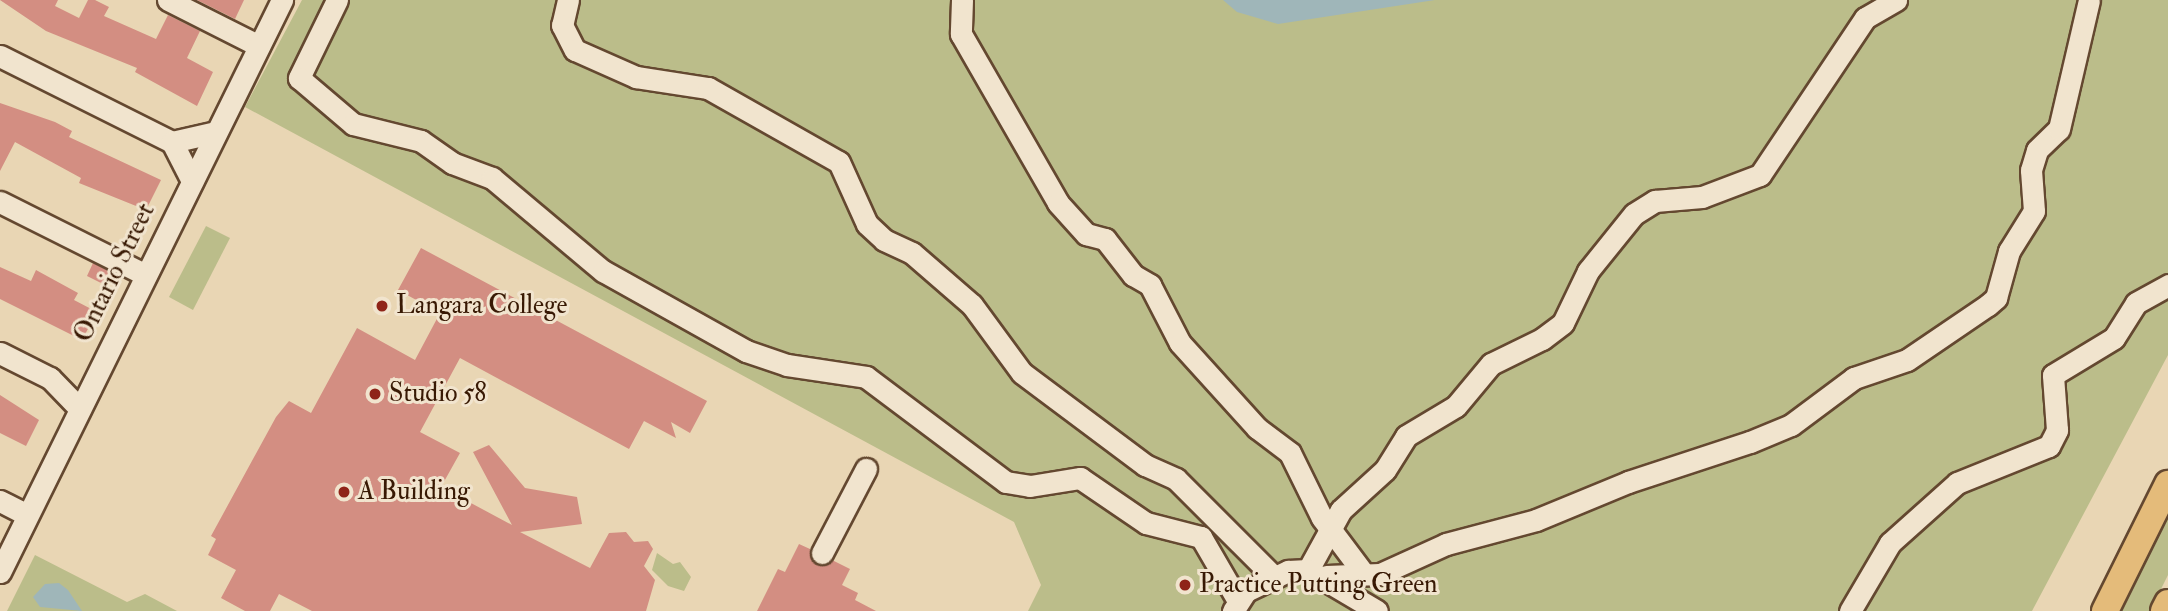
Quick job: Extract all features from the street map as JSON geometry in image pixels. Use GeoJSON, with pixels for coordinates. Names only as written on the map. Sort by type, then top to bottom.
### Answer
{"type":"FeatureCollection","features":[{"type":"Feature","properties":{"kind":"main road"},"geometry":{"type":"LineString","coordinates":[[2105,611],[2168,484]]}},
{"type":"Feature","properties":{"kind":"main road"},"geometry":{"type":"LineString","coordinates":[[2164,611],[2168,603]]}},
{"type":"Feature","properties":{"kind":"street"},"geometry":{"type":"LineString","coordinates":[[168,0],[259,46]]}},
{"type":"Feature","properties":{"kind":"street","name":"Ontario Street"},"geometry":{"type":"LineString","coordinates":[[0,572],[282,0]]}},
{"type":"Feature","properties":{"kind":"street"},"geometry":{"type":"LineString","coordinates":[[337,0],[299,78],[353,124],[421,141],[452,163],[492,178],[603,271],[752,355],[866,377],[1006,482],[1030,486],[1080,478],[1146,523],[1201,537],[1235,605],[1274,576],[1380,573],[1446,544],[1536,520],[1791,425],[1854,378],[1908,360],[1988,305],[1996,298],[2009,251],[2034,211],[2031,170],[2037,150],[2059,129],[2089,0]]}},
{"type":"Feature","properties":{"kind":"street"},"geometry":{"type":"LineString","coordinates":[[568,0],[562,25],[575,50],[636,77],[708,88],[839,162],[867,224],[884,240],[912,253],[972,305],[1022,373],[1145,465],[1176,479],[1274,576]]}},
{"type":"Feature","properties":{"kind":"street"},"geometry":{"type":"LineString","coordinates":[[962,0],[961,34],[1058,203],[1086,234],[1105,239],[1133,275],[1150,285],[1180,343],[1257,428],[1290,453],[1310,498],[1364,574]]}},
{"type":"Feature","properties":{"kind":"street"},"geometry":{"type":"LineString","coordinates":[[1317,573],[1341,510],[1385,470],[1406,436],[1456,405],[1491,363],[1542,339],[1563,323],[1588,271],[1634,214],[1655,201],[1702,197],[1760,174],[1806,113],[1859,26],[1896,0]]}},
{"type":"Feature","properties":{"kind":"street"},"geometry":{"type":"LineString","coordinates":[[0,56],[172,142],[192,181]]}},
{"type":"Feature","properties":{"kind":"street"},"geometry":{"type":"LineString","coordinates":[[172,142],[216,132]]}},
{"type":"Feature","properties":{"kind":"street"},"geometry":{"type":"LineString","coordinates":[[0,202],[146,275]]}},
{"type":"Feature","properties":{"kind":"street"},"geometry":{"type":"LineString","coordinates":[[1850,611],[1890,543],[1940,505],[1957,483],[2049,446],[2057,430],[2053,375],[2114,338],[2136,303],[2168,285]]}},
{"type":"Feature","properties":{"kind":"street"},"geometry":{"type":"LineString","coordinates":[[0,353],[50,378],[80,409]]}},
{"type":"Feature","properties":{"kind":"street"},"geometry":{"type":"LineString","coordinates":[[822,553],[866,469]]}},
{"type":"Feature","properties":{"kind":"street"},"geometry":{"type":"LineString","coordinates":[[0,501],[27,515]]}},
{"type":"Feature","properties":{"kind":"street"},"geometry":{"type":"LineString","coordinates":[[1317,573],[1377,611]]}},
{"type":"Feature","properties":{"kind":"green space"},"geometry":{"type":"Polygon","coordinates":[[[302,0],[2168,0],[2168,355],[2032,611],[1028,611],[1041,585],[1014,522],[245,107],[302,0]]]}},
{"type":"Feature","properties":{"kind":"green space"},"geometry":{"type":"Polygon","coordinates":[[[206,226],[230,238],[193,310],[169,297],[206,226]]]}},
{"type":"Feature","properties":{"kind":"green space"},"geometry":{"type":"Polygon","coordinates":[[[2168,516],[2168,575],[2150,611],[2121,611],[2168,516]]]}},
{"type":"Feature","properties":{"kind":"green space"},"geometry":{"type":"Polygon","coordinates":[[[657,553],[673,564],[680,562],[691,577],[684,591],[668,586],[652,570],[657,553]]]}},
{"type":"Feature","properties":{"kind":"green space"},"geometry":{"type":"Polygon","coordinates":[[[35,555],[127,602],[145,594],[177,611],[7,611],[35,555]]]}},
{"type":"Feature","properties":{"kind":"water"},"geometry":{"type":"Polygon","coordinates":[[[1223,0],[1435,0],[1278,24],[1237,12],[1223,0]]]}},
{"type":"Feature","properties":{"kind":"water"},"geometry":{"type":"Polygon","coordinates":[[[59,583],[68,590],[82,611],[40,607],[33,597],[45,584],[59,583]]]}},
{"type":"Feature","properties":{"kind":"building"},"geometry":{"type":"Polygon","coordinates":[[[0,0],[58,0],[55,6],[79,18],[88,0],[95,0],[109,7],[104,16],[156,39],[168,15],[200,31],[187,58],[213,72],[197,106],[135,72],[137,68],[46,31],[0,0]]]}},
{"type":"Feature","properties":{"kind":"building"},"geometry":{"type":"Polygon","coordinates":[[[197,0],[244,0],[235,19],[197,0]]]}},
{"type":"Feature","properties":{"kind":"building"},"geometry":{"type":"Polygon","coordinates":[[[0,103],[55,122],[72,131],[69,137],[161,180],[146,210],[79,183],[81,178],[15,142],[0,171],[0,103]]]}},
{"type":"Feature","properties":{"kind":"building"},"geometry":{"type":"Polygon","coordinates":[[[421,248],[707,401],[690,433],[671,422],[676,438],[644,421],[629,449],[460,358],[420,432],[460,453],[441,487],[512,525],[473,452],[489,445],[525,488],[577,497],[582,524],[520,532],[590,568],[609,533],[626,532],[634,542],[648,541],[653,549],[644,566],[655,580],[646,611],[312,611],[279,594],[270,611],[245,611],[221,598],[236,570],[208,555],[216,539],[211,536],[276,417],[289,401],[311,413],[357,328],[415,360],[440,313],[398,290],[421,248]]]}},
{"type":"Feature","properties":{"kind":"building"},"geometry":{"type":"Polygon","coordinates":[[[93,263],[111,272],[105,285],[87,276],[93,263]]]}},
{"type":"Feature","properties":{"kind":"building"},"geometry":{"type":"Polygon","coordinates":[[[0,267],[31,281],[36,270],[78,293],[74,300],[97,312],[82,340],[0,299],[0,267]]]}},
{"type":"Feature","properties":{"kind":"building"},"geometry":{"type":"Polygon","coordinates":[[[0,395],[39,420],[26,446],[0,433],[0,395]]]}},
{"type":"Feature","properties":{"kind":"building"},"geometry":{"type":"Polygon","coordinates":[[[799,544],[810,549],[817,565],[832,560],[850,569],[842,585],[858,593],[855,600],[876,611],[757,611],[778,569],[785,572],[799,544]]]}},
{"type":"Feature","properties":{"kind":"place","name":"Langara College"},"geometry":{"type":"Point","coordinates":[382,306]}},
{"type":"Feature","properties":{"kind":"place","name":"Studio 58"},"geometry":{"type":"Point","coordinates":[375,394]}},
{"type":"Feature","properties":{"kind":"place","name":"A Building"},"geometry":{"type":"Point","coordinates":[344,492]}},
{"type":"Feature","properties":{"kind":"place","name":"Practice Putting Green"},"geometry":{"type":"Point","coordinates":[1185,585]}}]}
